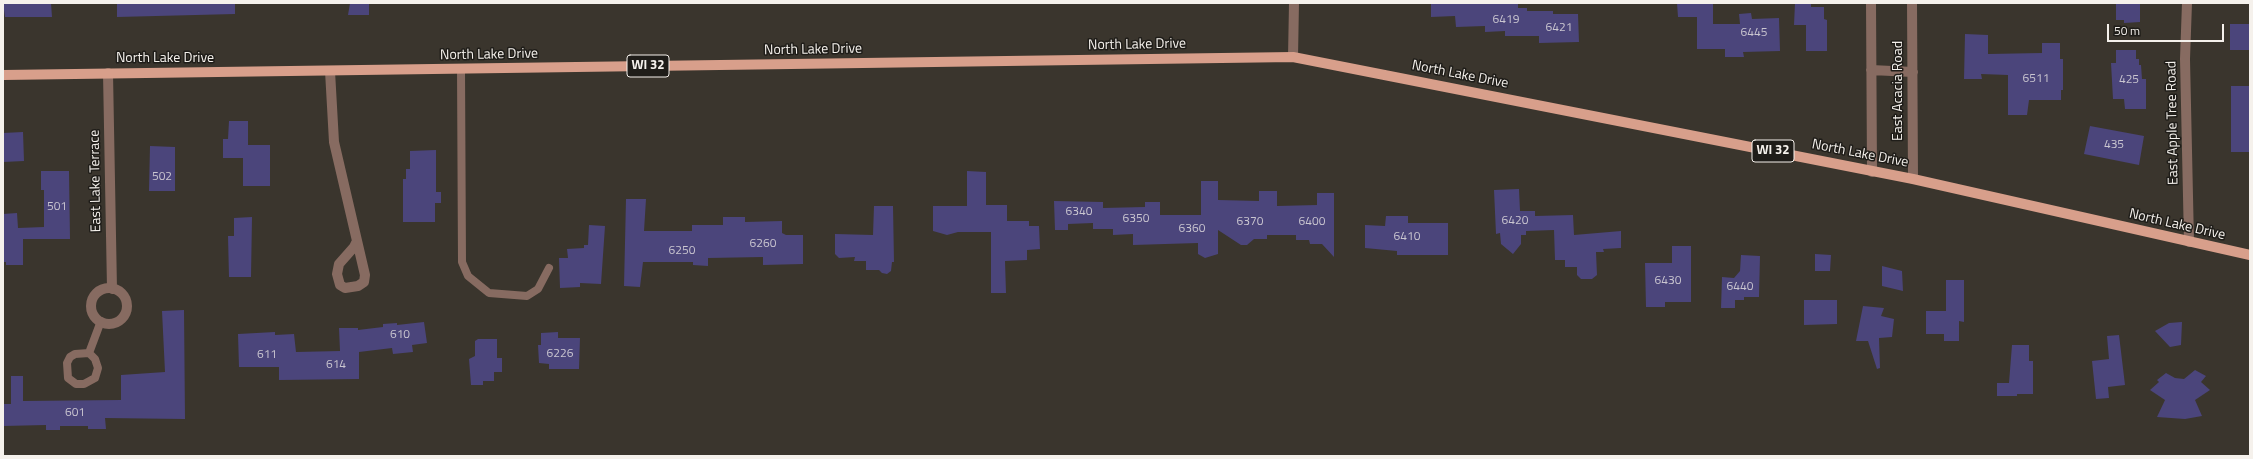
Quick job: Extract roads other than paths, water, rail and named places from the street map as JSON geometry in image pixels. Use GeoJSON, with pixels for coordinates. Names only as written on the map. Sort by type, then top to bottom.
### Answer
{"type":"FeatureCollection","features":[{"type":"Feature","properties":{"kind":"main road","name":"North Lake Drive"},"geometry":{"type":"LineString","coordinates":[[3,74],[330,71],[1293,56],[1913,179],[2250,255]]}},
{"type":"Feature","properties":{"kind":"street"},"geometry":{"type":"LineString","coordinates":[[1293,56],[1294,3]]}},
{"type":"Feature","properties":{"kind":"street","name":"East Acacia Road"},"geometry":{"type":"LineString","coordinates":[[1871,3],[1872,172]]}},
{"type":"Feature","properties":{"kind":"street","name":"East Acacia Road"},"geometry":{"type":"LineString","coordinates":[[1912,3],[1913,179]]}},
{"type":"Feature","properties":{"kind":"street","name":"East Apple Tree Road"},"geometry":{"type":"LineString","coordinates":[[2187,3],[2185,59],[2189,242]]}},
{"type":"Feature","properties":{"kind":"street"},"geometry":{"type":"LineString","coordinates":[[1871,70],[1912,72]]}},
{"type":"Feature","properties":{"kind":"street"},"geometry":{"type":"LineString","coordinates":[[330,71],[334,142],[357,241]]}},
{"type":"Feature","properties":{"kind":"street","name":"East Lake Terrace"},"geometry":{"type":"LineString","coordinates":[[108,73],[112,289]]}},
{"type":"Feature","properties":{"kind":"street"},"geometry":{"type":"LineString","coordinates":[[112,289],[122,294],[127,305],[124,316],[115,323],[101,322],[92,310],[93,299],[101,290],[112,289]]}},
{"type":"Feature","properties":{"kind":"lane"},"geometry":{"type":"LineString","coordinates":[[460,69],[462,262],[468,276],[489,293],[527,296],[538,289],[549,268]]}},
{"type":"Feature","properties":{"kind":"lane"},"geometry":{"type":"LineString","coordinates":[[89,353],[101,322]]}},
{"type":"Feature","properties":{"kind":"lane"},"geometry":{"type":"LineString","coordinates":[[89,353],[95,360],[98,368],[95,378],[84,384],[76,384],[68,378],[66,363],[70,357],[75,354],[89,353]]}}]}
